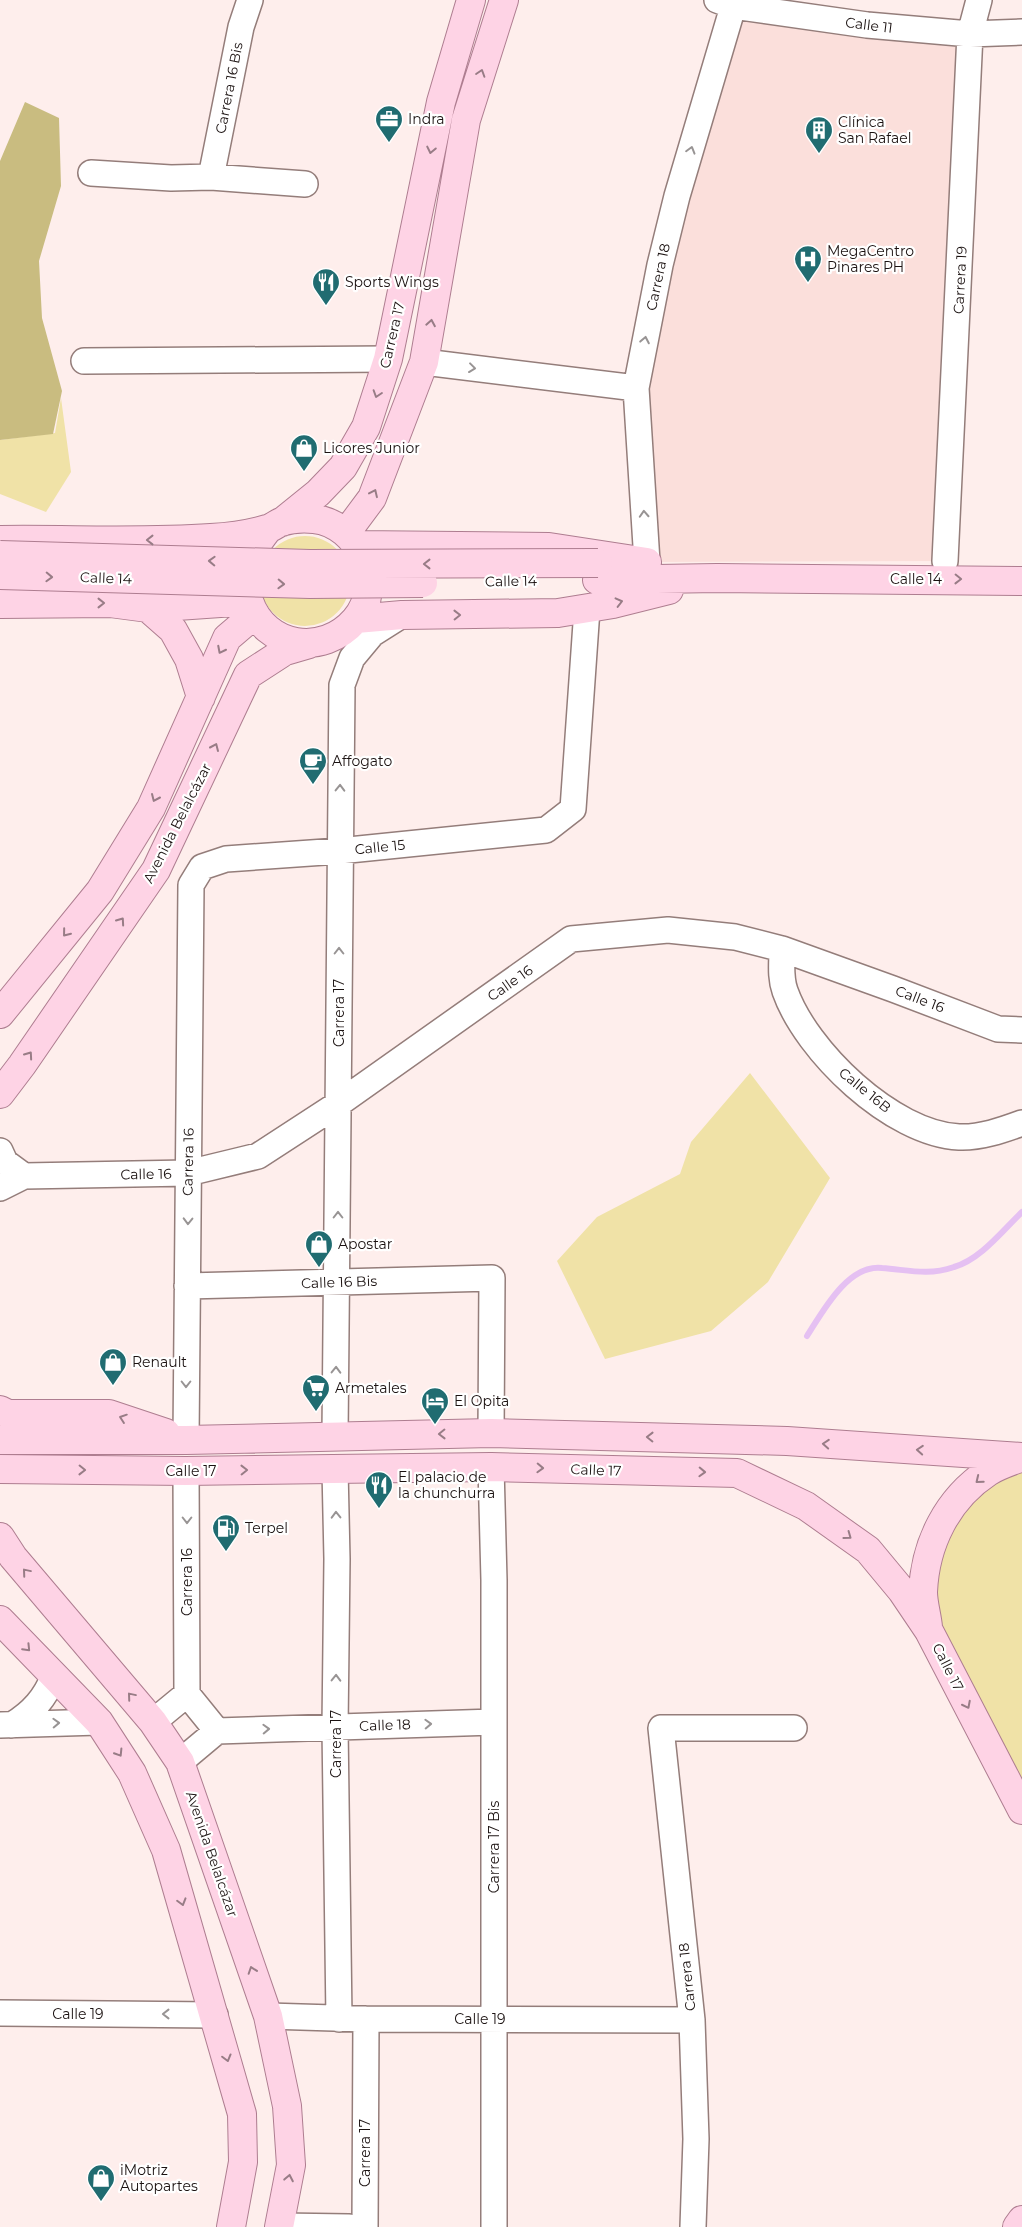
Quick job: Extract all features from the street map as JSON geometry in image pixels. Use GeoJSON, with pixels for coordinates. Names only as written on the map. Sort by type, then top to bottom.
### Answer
{"type":"FeatureCollection","features":[{"type":"Feature","properties":{"kind":"main road","name":"Carrera 17"},"geometry":{"type":"LineString","coordinates":[[275,525],[318,493],[343,467],[366,427],[388,359],[441,102],[471,0]]}},
{"type":"Feature","properties":{"kind":"main road"},"geometry":{"type":"LineString","coordinates":[[351,539],[372,498],[424,362],[466,120],[504,0]]}},
{"type":"Feature","properties":{"kind":"main road"},"geometry":{"type":"LineString","coordinates":[[0,540],[213,538],[275,525],[316,519],[332,524],[351,539],[364,559],[368,582],[364,605],[356,619],[343,632],[327,640],[308,644],[284,639],[263,625],[251,608],[245,588],[245,572],[249,557],[275,525]]}},
{"type":"Feature","properties":{"kind":"main road"},"geometry":{"type":"LineString","coordinates":[[351,539],[549,547],[647,562]]}},
{"type":"Feature","properties":{"kind":"main road","name":"Calle 14"},"geometry":{"type":"LineString","coordinates":[[0,554],[598,571],[716,578],[1022,581]]}},
{"type":"Feature","properties":{"kind":"main road","name":"Calle 14"},"geometry":{"type":"LineString","coordinates":[[0,575],[310,584],[598,571],[647,562],[1022,562]]}},
{"type":"Feature","properties":{"kind":"main road"},"geometry":{"type":"LineString","coordinates":[[356,619],[402,615],[558,613],[586,609],[716,578]]}},
{"type":"Feature","properties":{"kind":"main road"},"geometry":{"type":"LineString","coordinates":[[0,604],[110,603],[148,608],[251,608]]}},
{"type":"Feature","properties":{"kind":"main road"},"geometry":{"type":"LineString","coordinates":[[148,608],[174,630],[190,659],[201,697]]}},
{"type":"Feature","properties":{"kind":"main road"},"geometry":{"type":"LineString","coordinates":[[0,1014],[100,891],[151,808],[201,697],[215,661],[227,638],[251,608]]}},
{"type":"Feature","properties":{"kind":"main road","name":"Avenida Belalcázar"},"geometry":{"type":"LineString","coordinates":[[0,1094],[22,1066],[156,870],[248,675],[284,651],[308,644]]}},
{"type":"Feature","properties":{"kind":"main road"},"geometry":{"type":"LineString","coordinates":[[0,1410],[8,1414],[109,1414],[186,1440]]}},
{"type":"Feature","properties":{"kind":"main road"},"geometry":{"type":"LineString","coordinates":[[0,1440],[186,1440],[491,1433],[787,1441],[1022,1457]]}},
{"type":"Feature","properties":{"kind":"main road"},"geometry":{"type":"LineString","coordinates":[[929,1631],[923,1594],[927,1558],[940,1524],[960,1495],[988,1472],[1022,1457]]}},
{"type":"Feature","properties":{"kind":"main road","name":"Calle 17"},"geometry":{"type":"LineString","coordinates":[[0,1469],[186,1471],[491,1467],[737,1473],[806,1506],[868,1550],[902,1591],[929,1631],[1022,1810]]}},
{"type":"Feature","properties":{"kind":"main road","name":"Avenida Belalcázar"},"geometry":{"type":"LineString","coordinates":[[0,1537],[13,1557],[152,1722],[180,1762],[268,2016],[287,2106],[291,2165],[280,2226]]}},
{"type":"Feature","properties":{"kind":"main road"},"geometry":{"type":"LineString","coordinates":[[0,1620],[99,1722],[132,1773],[166,1850],[242,2114],[243,2162],[232,2227]]}},
{"type":"Feature","properties":{"kind":"main road"},"geometry":{"type":"LineString","coordinates":[[1017,2227],[1022,2220]]}},
{"type":"Feature","properties":{"kind":"street","name":"Carrera 16 Bis"},"geometry":{"type":"LineString","coordinates":[[211,177],[241,27],[250,0]]}},
{"type":"Feature","properties":{"kind":"street","name":"Carrera 19"},"geometry":{"type":"LineString","coordinates":[[945,561],[970,34],[979,0]]}},
{"type":"Feature","properties":{"kind":"street","name":"Calle 11"},"geometry":{"type":"LineString","coordinates":[[729,2],[867,25],[970,34],[1022,32]]}},
{"type":"Feature","properties":{"kind":"street","name":"Carrera 18"},"geometry":{"type":"LineString","coordinates":[[647,562],[636,388],[660,266],[729,2]]}},
{"type":"Feature","properties":{"kind":"street"},"geometry":{"type":"LineString","coordinates":[[91,173],[171,178],[211,177],[305,184]]}},
{"type":"Feature","properties":{"kind":"street"},"geometry":{"type":"LineString","coordinates":[[84,361],[388,359]]}},
{"type":"Feature","properties":{"kind":"street"},"geometry":{"type":"LineString","coordinates":[[424,362],[636,388]]}},
{"type":"Feature","properties":{"kind":"street","name":"Calle 15"},"geometry":{"type":"LineString","coordinates":[[191,885],[202,867],[226,859],[339,851],[546,830],[573,809],[586,609]]}},
{"type":"Feature","properties":{"kind":"street","name":"Carrera 17"},"geometry":{"type":"LineString","coordinates":[[335,1436],[342,685],[352,658],[372,634],[402,615]]}},
{"type":"Feature","properties":{"kind":"street","name":"Carrera 16"},"geometry":{"type":"LineString","coordinates":[[186,1440],[191,885]]}},
{"type":"Feature","properties":{"kind":"street","name":"Calle 16"},"geometry":{"type":"LineString","coordinates":[[0,1188],[24,1176],[188,1173],[258,1156],[338,1104],[571,940],[668,930],[735,937],[782,949],[998,1029],[1022,1030]]}},
{"type":"Feature","properties":{"kind":"street","name":"Calle 16B"},"geometry":{"type":"LineString","coordinates":[[782,949],[782,976],[785,991],[804,1027],[825,1056],[872,1100],[915,1125],[959,1137],[978,1135],[1022,1123]]}},
{"type":"Feature","properties":{"kind":"street"},"geometry":{"type":"LineString","coordinates":[[0,1152],[5,1162],[24,1176]]}},
{"type":"Feature","properties":{"kind":"street","name":"Calle 16 Bis"},"geometry":{"type":"LineString","coordinates":[[187,1286],[492,1278],[491,1433]]}},
{"type":"Feature","properties":{"kind":"street","name":"Carrera 17 Bis"},"geometry":{"type":"LineString","coordinates":[[491,1467],[494,1722],[494,2227]]}},
{"type":"Feature","properties":{"kind":"street","name":"Carrera 17"},"geometry":{"type":"LineString","coordinates":[[335,1469],[337,1559],[335,1727],[339,2018]]}},
{"type":"Feature","properties":{"kind":"street","name":"Carrera 16"},"geometry":{"type":"LineString","coordinates":[[186,1471],[187,1694]]}},
{"type":"Feature","properties":{"kind":"street"},"geometry":{"type":"LineString","coordinates":[[6,1725],[26,1716],[38,1705],[48,1691],[54,1676]]}},
{"type":"Feature","properties":{"kind":"street"},"geometry":{"type":"LineString","coordinates":[[152,1722],[187,1694],[217,1731],[180,1762]]}},
{"type":"Feature","properties":{"kind":"street"},"geometry":{"type":"LineString","coordinates":[[6,1725],[99,1722]]}},
{"type":"Feature","properties":{"kind":"street","name":"Calle 18"},"geometry":{"type":"LineString","coordinates":[[217,1731],[494,1722]]}},
{"type":"Feature","properties":{"kind":"street","name":"Carrera 18"},"geometry":{"type":"LineString","coordinates":[[693,2227],[696,2139],[692,2020],[662,1728],[794,1728]]}},
{"type":"Feature","properties":{"kind":"street","name":"Calle 19"},"geometry":{"type":"LineString","coordinates":[[0,2013],[215,2015]]}},
{"type":"Feature","properties":{"kind":"street","name":"Calle 19"},"geometry":{"type":"LineString","coordinates":[[268,2016],[366,2019],[692,2020]]}},
{"type":"Feature","properties":{"kind":"street","name":"Carrera 17"},"geometry":{"type":"LineString","coordinates":[[365,2227],[366,2019]]}},
{"type":"Feature","properties":{"kind":"street"},"geometry":{"type":"LineString","coordinates":[[280,2226],[349,2227]]}},
{"type":"Feature","properties":{"kind":"shaded area","name":"MegaCentro Pinares PH"},"geometry":{"type":"Polygon","coordinates":[[[733,6],[970,34],[945,561],[647,562],[636,388],[733,6]]]}},
{"type":"Feature","properties":{"kind":"shaded area"},"geometry":{"type":"Polygon","coordinates":[[[25,102],[59,118],[61,186],[39,261],[42,318],[62,391],[53,434],[0,440],[0,161],[25,102]]]}},
{"type":"Feature","properties":{"kind":"shaded area"},"geometry":{"type":"Polygon","coordinates":[[[61,398],[71,472],[46,512],[0,494],[0,440],[55,433],[61,398]]]}},
{"type":"Feature","properties":{"kind":"shaded area"},"geometry":{"type":"Polygon","coordinates":[[[305,536],[322,540],[337,549],[346,564],[350,581],[346,598],[337,613],[322,622],[305,626],[288,622],[273,613],[264,598],[260,581],[264,564],[273,549],[288,540],[305,536]]]}},
{"type":"Feature","properties":{"kind":"shaded area"},"geometry":{"type":"Polygon","coordinates":[[[750,1073],[830,1178],[768,1282],[711,1331],[605,1359],[557,1261],[597,1217],[680,1174],[691,1142],[750,1073]]]}},
{"type":"Feature","properties":{"kind":"shaded area"},"geometry":{"type":"Polygon","coordinates":[[[1022,1457],[1022,1810],[923,1594],[939,1524],[1022,1457]]]}},
{"type":"Feature","properties":{"kind":"waterway"},"geometry":{"type":"LineString","coordinates":[[807,1336],[829,1302],[858,1273],[882,1268],[926,1272],[954,1267],[973,1258],[982,1251],[1022,1212]]}},
{"type":"Feature","properties":{"kind":"place","name":"Indra"},"geometry":{"type":"Point","coordinates":[389,143]}},
{"type":"Feature","properties":{"kind":"place","name":"Clínica San Rafael"},"geometry":{"type":"Point","coordinates":[819,154]}},
{"type":"Feature","properties":{"kind":"place","name":"MegaCentro Pinares PH"},"geometry":{"type":"Point","coordinates":[808,283]}},
{"type":"Feature","properties":{"kind":"place","name":"Sports Wings"},"geometry":{"type":"Point","coordinates":[326,306]}},
{"type":"Feature","properties":{"kind":"place","name":"Licores Junior"},"geometry":{"type":"Point","coordinates":[304,472]}},
{"type":"Feature","properties":{"kind":"place","name":"Affogato"},"geometry":{"type":"Point","coordinates":[313,785]}},
{"type":"Feature","properties":{"kind":"place","name":"Apostar"},"geometry":{"type":"Point","coordinates":[319,1268]}},
{"type":"Feature","properties":{"kind":"place","name":"Renault"},"geometry":{"type":"Point","coordinates":[113,1386]}},
{"type":"Feature","properties":{"kind":"place","name":"Armetales"},"geometry":{"type":"Point","coordinates":[316,1412]}},
{"type":"Feature","properties":{"kind":"place","name":"El Opita"},"geometry":{"type":"Point","coordinates":[435,1425]}},
{"type":"Feature","properties":{"kind":"place","name":"El palacio de la chunchurra"},"geometry":{"type":"Point","coordinates":[379,1509]}},
{"type":"Feature","properties":{"kind":"place","name":"Terpel"},"geometry":{"type":"Point","coordinates":[226,1552]}},
{"type":"Feature","properties":{"kind":"place","name":"iMotriz Autopartes"},"geometry":{"type":"Point","coordinates":[101,2202]}}]}
